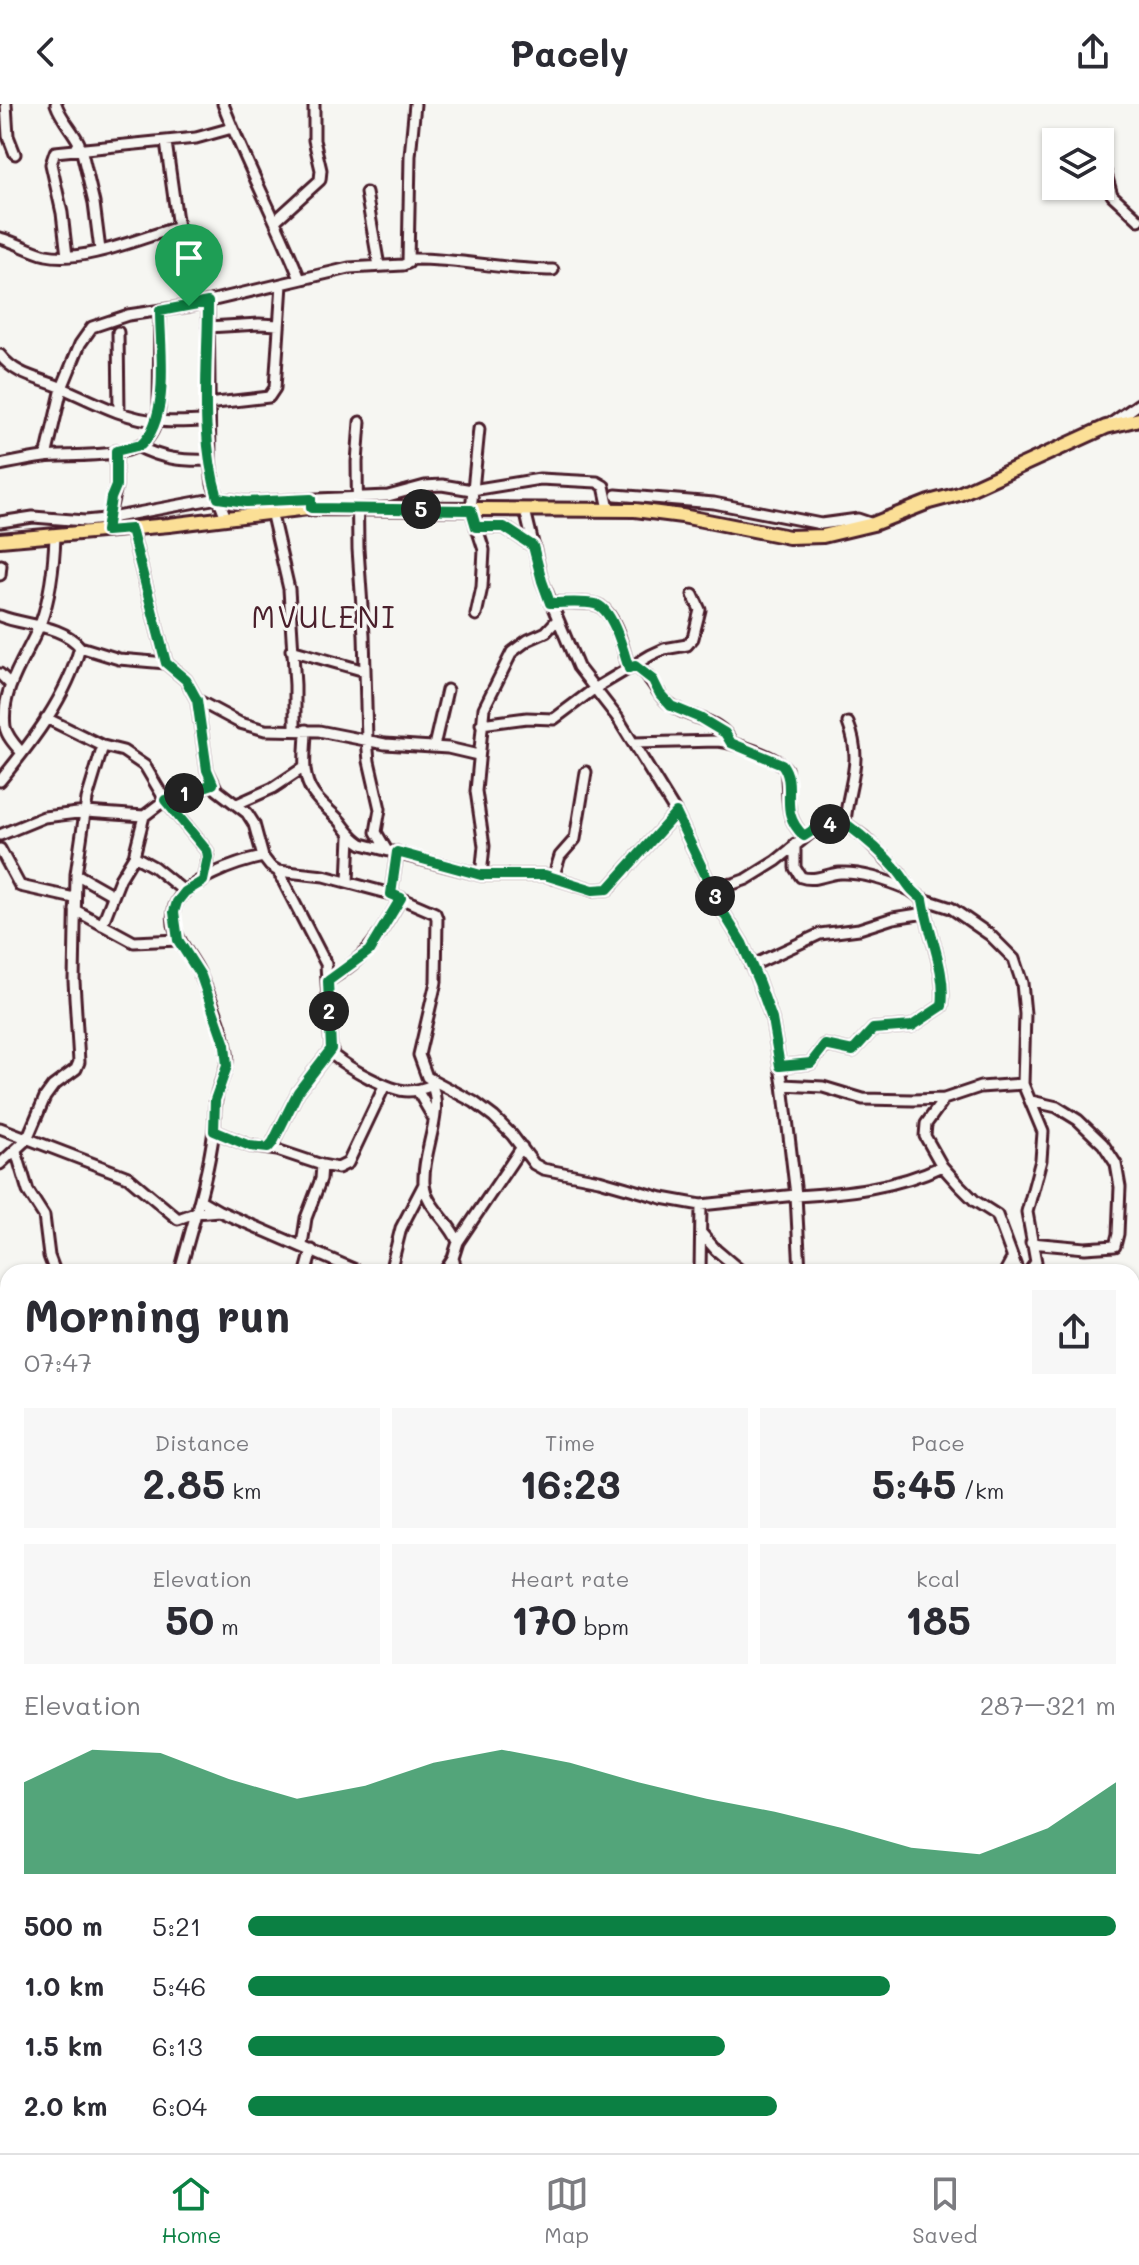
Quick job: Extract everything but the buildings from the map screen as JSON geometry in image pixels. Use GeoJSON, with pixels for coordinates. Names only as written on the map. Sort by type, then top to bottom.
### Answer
{"type":"FeatureCollection","features":[{"type":"Feature","properties":{"kind":"main road"},"geometry":{"type":"LineString","coordinates":[[0,540],[55,536],[107,525],[131,529],[226,518],[311,503],[357,502],[471,510],[525,510],[611,501],[789,537],[823,536],[873,524],[959,494],[1106,427],[1139,419]]}},
{"type":"Feature","properties":{"kind":"street"},"geometry":{"type":"LineString","coordinates":[[6,104],[8,136],[15,154]]}},
{"type":"Feature","properties":{"kind":"street"},"geometry":{"type":"LineString","coordinates":[[56,104],[79,143],[94,203],[100,250]]}},
{"type":"Feature","properties":{"kind":"street"},"geometry":{"type":"LineString","coordinates":[[223,104],[251,174],[300,279]]}},
{"type":"Feature","properties":{"kind":"street"},"geometry":{"type":"LineString","coordinates":[[275,221],[320,180],[321,170],[314,140],[314,104]]}},
{"type":"Feature","properties":{"kind":"street"},"geometry":{"type":"LineString","coordinates":[[410,259],[407,212],[415,104]]}},
{"type":"Feature","properties":{"kind":"street"},"geometry":{"type":"LineString","coordinates":[[67,256],[62,213],[51,164],[55,152],[196,138],[232,128]]}},
{"type":"Feature","properties":{"kind":"street"},"geometry":{"type":"LineString","coordinates":[[166,142],[189,306]]}},
{"type":"Feature","properties":{"kind":"street"},"geometry":{"type":"LineString","coordinates":[[366,193],[379,266]]}},
{"type":"Feature","properties":{"kind":"street"},"geometry":{"type":"LineString","coordinates":[[1114,197],[1139,220]]}},
{"type":"Feature","properties":{"kind":"street"},"geometry":{"type":"LineString","coordinates":[[0,238],[14,241],[34,252],[67,256],[100,250],[179,227]]}},
{"type":"Feature","properties":{"kind":"street"},"geometry":{"type":"LineString","coordinates":[[46,457],[62,388],[74,356],[92,327],[128,315],[208,302],[349,268],[403,265],[410,259],[446,258],[515,270],[553,270]]}},
{"type":"Feature","properties":{"kind":"street"},"geometry":{"type":"LineString","coordinates":[[207,404],[269,397],[275,388],[282,284]]}},
{"type":"Feature","properties":{"kind":"street"},"geometry":{"type":"LineString","coordinates":[[208,302],[207,421],[210,460],[226,518]]}},
{"type":"Feature","properties":{"kind":"street"},"geometry":{"type":"LineString","coordinates":[[0,465],[46,457],[116,451],[147,440],[157,421],[161,388],[160,311]]}},
{"type":"Feature","properties":{"kind":"street"},"geometry":{"type":"LineString","coordinates":[[208,327],[279,325]]}},
{"type":"Feature","properties":{"kind":"street"},"geometry":{"type":"LineString","coordinates":[[118,332],[119,412]]}},
{"type":"Feature","properties":{"kind":"street"},"geometry":{"type":"LineString","coordinates":[[0,355],[6,363],[28,376],[119,412],[157,421],[207,421]]}},
{"type":"Feature","properties":{"kind":"street"},"geometry":{"type":"LineString","coordinates":[[1106,427],[1139,404]]}},
{"type":"Feature","properties":{"kind":"street"},"geometry":{"type":"LineString","coordinates":[[360,422],[357,502],[367,740],[380,809],[376,832],[386,849]]}},
{"type":"Feature","properties":{"kind":"street"},"geometry":{"type":"LineString","coordinates":[[476,615],[482,587],[484,550],[471,510],[479,429]]}},
{"type":"Feature","properties":{"kind":"street"},"geometry":{"type":"LineString","coordinates":[[137,446],[156,456],[173,460],[210,460]]}},
{"type":"Feature","properties":{"kind":"street"},"geometry":{"type":"LineString","coordinates":[[107,525],[116,486],[116,451]]}},
{"type":"Feature","properties":{"kind":"street"},"geometry":{"type":"LineString","coordinates":[[357,502],[434,486],[472,490],[540,479],[597,482],[604,486],[611,501],[714,503],[821,524],[858,519],[873,524]]}},
{"type":"Feature","properties":{"kind":"street"},"geometry":{"type":"LineString","coordinates":[[0,522],[60,517],[107,525],[218,498],[246,502],[311,503]]}},
{"type":"Feature","properties":{"kind":"street"},"geometry":{"type":"LineString","coordinates":[[525,510],[542,581],[578,667],[607,703],[676,813],[742,943],[772,1019],[796,1195],[800,1264]]}},
{"type":"Feature","properties":{"kind":"street"},"geometry":{"type":"LineString","coordinates":[[271,511],[289,589],[291,650],[303,768],[313,794],[350,836],[362,844],[481,875],[505,877],[530,874],[593,890],[608,889],[676,813]]}},
{"type":"Feature","properties":{"kind":"street"},"geometry":{"type":"LineString","coordinates":[[25,518],[27,538]]}},
{"type":"Feature","properties":{"kind":"street"},"geometry":{"type":"LineString","coordinates":[[476,527],[504,527],[533,546]]}},
{"type":"Feature","properties":{"kind":"street"},"geometry":{"type":"LineString","coordinates":[[131,529],[166,663],[186,680],[197,700],[207,770],[213,784],[247,813],[254,824],[263,857],[270,866],[278,871],[312,873],[391,894],[430,909],[437,918],[436,982],[419,1055],[430,1081],[434,1119],[424,1184],[401,1228],[392,1264]]}},
{"type":"Feature","properties":{"kind":"street"},"geometry":{"type":"LineString","coordinates":[[22,753],[5,728],[4,712],[10,684],[40,625],[52,578],[55,536]]}},
{"type":"Feature","properties":{"kind":"street"},"geometry":{"type":"LineString","coordinates":[[481,724],[527,718],[554,719],[594,689],[664,649],[691,642],[700,610],[693,595]]}},
{"type":"Feature","properties":{"kind":"street"},"geometry":{"type":"LineString","coordinates":[[550,603],[593,604],[602,608],[632,668],[653,680],[671,706],[725,733],[731,743]]}},
{"type":"Feature","properties":{"kind":"street"},"geometry":{"type":"LineString","coordinates":[[0,616],[40,625],[76,642],[80,647],[119,659],[166,663]]}},
{"type":"Feature","properties":{"kind":"street"},"geometry":{"type":"LineString","coordinates":[[481,875],[484,846],[476,791],[481,724],[487,699],[512,652],[546,632],[558,619]]}},
{"type":"Feature","properties":{"kind":"street"},"geometry":{"type":"LineString","coordinates":[[0,781],[46,718],[80,647]]}},
{"type":"Feature","properties":{"kind":"street"},"geometry":{"type":"LineString","coordinates":[[291,650],[321,656],[365,671]]}},
{"type":"Feature","properties":{"kind":"street"},"geometry":{"type":"LineString","coordinates":[[0,674],[10,684]]}},
{"type":"Feature","properties":{"kind":"street"},"geometry":{"type":"LineString","coordinates":[[434,746],[447,690]]}},
{"type":"Feature","properties":{"kind":"street"},"geometry":{"type":"LineString","coordinates":[[197,700],[240,723],[265,730],[300,730],[385,744],[434,746],[478,755]]}},
{"type":"Feature","properties":{"kind":"street"},"geometry":{"type":"LineString","coordinates":[[46,718],[103,746],[123,751],[145,766],[165,800],[207,851],[203,881]]}},
{"type":"Feature","properties":{"kind":"street"},"geometry":{"type":"LineString","coordinates":[[845,823],[856,759],[856,745],[848,723]]}},
{"type":"Feature","properties":{"kind":"street"},"geometry":{"type":"LineString","coordinates":[[633,743],[731,743],[782,764],[787,777],[789,815],[804,836]]}},
{"type":"Feature","properties":{"kind":"street"},"geometry":{"type":"LineString","coordinates":[[0,1164],[27,1139],[45,1097],[53,1086],[76,1069],[79,1062],[74,981],[74,898],[87,799],[103,746]]}},
{"type":"Feature","properties":{"kind":"street"},"geometry":{"type":"LineString","coordinates":[[237,804],[273,788],[303,768]]}},
{"type":"Feature","properties":{"kind":"street"},"geometry":{"type":"LineString","coordinates":[[553,878],[560,856],[575,839],[586,772]]}},
{"type":"Feature","properties":{"kind":"street"},"geometry":{"type":"LineString","coordinates":[[102,925],[113,895],[134,856],[144,816],[165,800],[213,784]]}},
{"type":"Feature","properties":{"kind":"street"},"geometry":{"type":"LineString","coordinates":[[0,835],[44,817],[86,812],[144,816]]}},
{"type":"Feature","properties":{"kind":"street"},"geometry":{"type":"LineString","coordinates":[[710,885],[733,884],[747,879],[769,866],[818,827],[845,823],[899,872],[910,890]]}},
{"type":"Feature","properties":{"kind":"street"},"geometry":{"type":"LineString","coordinates":[[348,882],[350,836]]}},
{"type":"Feature","properties":{"kind":"street"},"geometry":{"type":"LineString","coordinates":[[350,856],[362,844]]}},
{"type":"Feature","properties":{"kind":"street"},"geometry":{"type":"LineString","coordinates":[[795,844],[795,868],[801,877],[813,879],[835,873],[853,873],[910,890],[923,899],[951,908],[990,935],[1014,959],[1022,983],[1025,1014],[1023,1084],[1043,1132],[1044,1144],[1027,1212],[1035,1264]]}},
{"type":"Feature","properties":{"kind":"street"},"geometry":{"type":"LineString","coordinates":[[0,849],[20,886],[74,898]]}},
{"type":"Feature","properties":{"kind":"street"},"geometry":{"type":"LineString","coordinates":[[391,894],[397,852]]}},
{"type":"Feature","properties":{"kind":"street"},"geometry":{"type":"LineString","coordinates":[[134,856],[154,867],[185,892]]}},
{"type":"Feature","properties":{"kind":"street"},"geometry":{"type":"LineString","coordinates":[[182,1264],[200,1200],[214,1131],[215,1100],[227,1066],[225,1045],[201,976],[178,940],[174,912],[185,892],[229,867],[263,857]]}},
{"type":"Feature","properties":{"kind":"street"},"geometry":{"type":"LineString","coordinates":[[278,871],[326,964],[334,1056],[385,1085],[408,1091],[417,1090],[430,1081]]}},
{"type":"Feature","properties":{"kind":"street"},"geometry":{"type":"LineString","coordinates":[[76,874],[113,895]]}},
{"type":"Feature","properties":{"kind":"street"},"geometry":{"type":"LineString","coordinates":[[328,981],[369,951],[401,898]]}},
{"type":"Feature","properties":{"kind":"street"},"geometry":{"type":"LineString","coordinates":[[780,1066],[811,1063],[825,1045],[853,1051],[873,1029],[912,1026],[942,1006],[937,955],[923,899]]}},
{"type":"Feature","properties":{"kind":"street"},"geometry":{"type":"LineString","coordinates":[[75,910],[134,942],[178,940]]}},
{"type":"Feature","properties":{"kind":"street"},"geometry":{"type":"LineString","coordinates":[[751,966],[820,934],[859,929],[893,918],[925,913]]}},
{"type":"Feature","properties":{"kind":"street"},"geometry":{"type":"LineString","coordinates":[[273,1147],[298,1092],[331,1049]]}},
{"type":"Feature","properties":{"kind":"street"},"geometry":{"type":"LineString","coordinates":[[430,1081],[474,1102],[494,1117],[534,1164],[543,1169],[701,1205],[869,1189],[942,1166]]}},
{"type":"Feature","properties":{"kind":"street"},"geometry":{"type":"LineString","coordinates":[[783,1085],[823,1087],[863,1099],[944,1099],[980,1087],[1023,1084]]}},
{"type":"Feature","properties":{"kind":"street"},"geometry":{"type":"LineString","coordinates":[[214,1131],[250,1146],[273,1147],[338,1168],[348,1163],[385,1085]]}},
{"type":"Feature","properties":{"kind":"street"},"geometry":{"type":"LineString","coordinates":[[417,1090],[434,1119]]}},
{"type":"Feature","properties":{"kind":"street"},"geometry":{"type":"LineString","coordinates":[[944,1099],[933,1111],[925,1136],[942,1166],[975,1201],[997,1215],[1014,1264]]}},
{"type":"Feature","properties":{"kind":"street"},"geometry":{"type":"LineString","coordinates":[[1031,1101],[1057,1107],[1078,1120],[1111,1155],[1120,1187],[1115,1246],[1096,1248],[1031,1243]]}},
{"type":"Feature","properties":{"kind":"street"},"geometry":{"type":"LineString","coordinates":[[0,1128],[128,1177],[178,1219],[195,1213],[219,1211]]}},
{"type":"Feature","properties":{"kind":"street"},"geometry":{"type":"LineString","coordinates":[[449,1264],[458,1242],[522,1147]]}},
{"type":"Feature","properties":{"kind":"street"},"geometry":{"type":"LineString","coordinates":[[16,1151],[28,1191],[44,1216],[52,1264]]}},
{"type":"Feature","properties":{"kind":"street"},"geometry":{"type":"LineString","coordinates":[[302,1245],[306,1218],[321,1179],[322,1165]]}},
{"type":"Feature","properties":{"kind":"street"},"geometry":{"type":"LineString","coordinates":[[424,1184],[435,1209],[458,1242]]}},
{"type":"Feature","properties":{"kind":"street"},"geometry":{"type":"LineString","coordinates":[[200,1200],[343,1264]]}},
{"type":"Feature","properties":{"kind":"street"},"geometry":{"type":"LineString","coordinates":[[700,1264],[701,1205]]}},
{"type":"Feature","properties":{"kind":"street"},"geometry":{"type":"LineString","coordinates":[[702,1234],[733,1264]]}},
{"type":"Feature","properties":{"kind":"street"},"geometry":{"type":"LineString","coordinates":[[308,1264],[312,1250]]}},
{"type":"Feature","properties":{"kind":"street"},"geometry":{"type":"LineString","coordinates":[[453,1258],[455,1264]]}},
{"type":"Feature","properties":{"kind":"street"},"geometry":{"type":"LineString","coordinates":[[1009,1264],[1012,1259]]}},
{"type":"Feature","properties":{"kind":"district","name":"MVULENI"},"geometry":{"type":"Point","coordinates":[324,618]}},
{"type":"Feature","properties":{"kind":"route"},"geometry":{"type":"LineString","coordinates":[[208,302],[207,421],[213,484],[218,498],[246,502],[311,499],[311,508],[471,510],[476,527],[498,526],[512,530],[533,546],[550,603],[598,605],[613,624],[629,669],[635,666],[648,675],[671,706],[725,733],[731,743],[782,764],[786,769],[789,815],[804,836],[818,827],[845,823],[899,872],[910,890],[923,899],[937,955],[942,1006],[912,1026],[873,1029],[853,1051],[825,1045],[811,1063],[780,1066],[772,1019],[759,983],[676,813],[608,889],[601,890],[583,888],[545,875],[481,875],[397,852],[391,894],[401,898],[369,951],[328,981],[331,1049],[298,1092],[273,1142],[268,1148],[250,1146],[214,1131],[215,1100],[227,1066],[225,1045],[201,976],[178,940],[174,912],[185,892],[203,881],[208,857],[203,844],[165,800],[213,784],[207,770],[197,700],[186,680],[166,663],[131,529],[106,531],[116,486],[116,451],[141,445],[157,421],[161,388],[160,311],[189,306],[208,302]]}}]}
